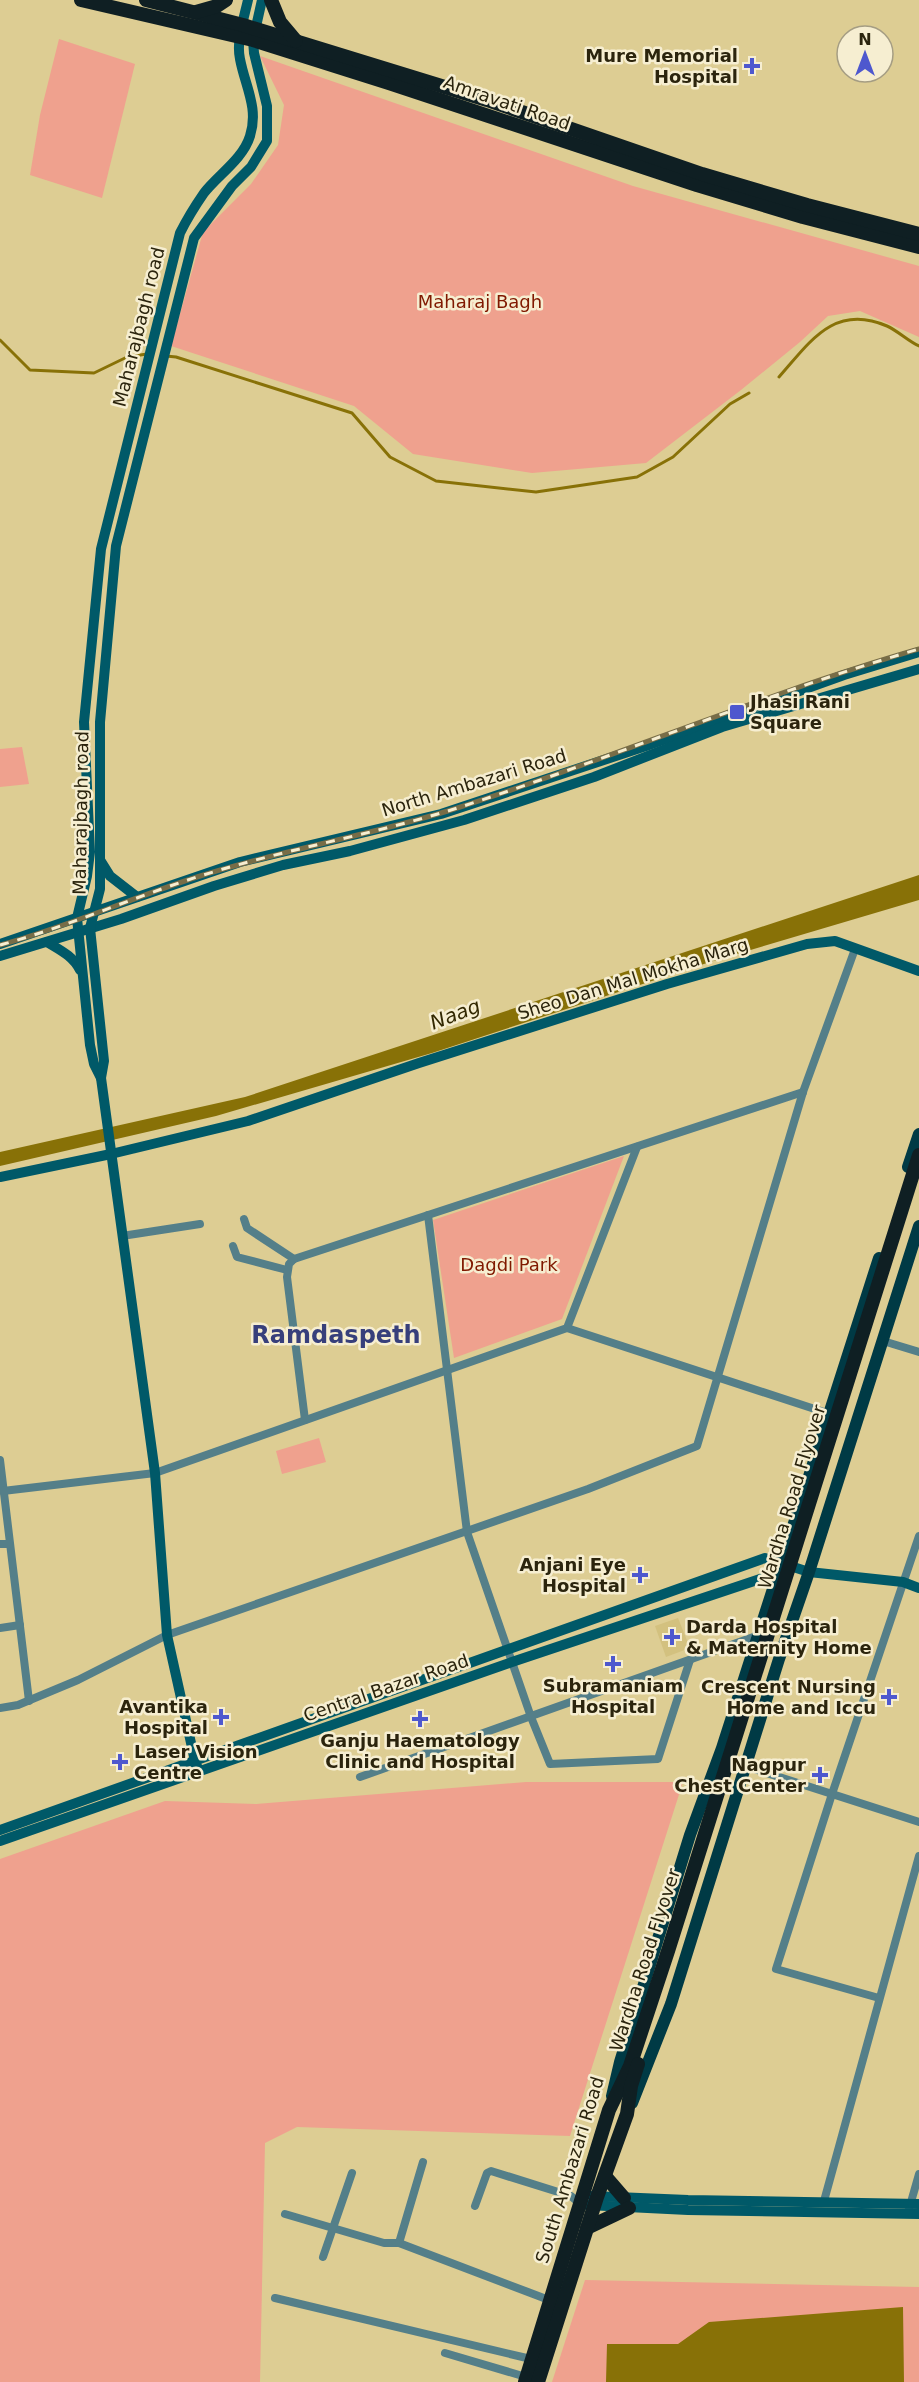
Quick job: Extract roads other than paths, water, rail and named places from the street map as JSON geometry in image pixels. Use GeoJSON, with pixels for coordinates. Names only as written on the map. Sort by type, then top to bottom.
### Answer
{"type":"FeatureCollection","features":[{"type":"Feature","properties":{"kind":"highway","name":"Amravati Road"},"geometry":{"type":"LineString","coordinates":[[81,0],[296,41],[498,111],[697,185],[803,217],[919,247]]}},
{"type":"Feature","properties":{"kind":"highway","name":"Amravati Road"},"geometry":{"type":"LineString","coordinates":[[146,0],[196,12],[248,33],[702,174],[807,205],[919,234]]}},
{"type":"Feature","properties":{"kind":"highway"},"geometry":{"type":"LineString","coordinates":[[196,12],[217,6],[226,0]]}},
{"type":"Feature","properties":{"kind":"highway"},"geometry":{"type":"LineString","coordinates":[[271,0],[280,22],[296,41]]}},
{"type":"Feature","properties":{"kind":"highway","name":"Wardha Road Flyover"},"geometry":{"type":"LineString","coordinates":[[625,2088],[630,2066],[919,1155]]}},
{"type":"Feature","properties":{"kind":"highway","name":"Wardha Road Flyover"},"geometry":{"type":"LineString","coordinates":[[625,2088],[715,1829],[919,1180]]}},
{"type":"Feature","properties":{"kind":"highway"},"geometry":{"type":"LineString","coordinates":[[609,2110],[625,2088]]}},
{"type":"Feature","properties":{"kind":"highway"},"geometry":{"type":"LineString","coordinates":[[530,2380],[627,2114],[625,2088]]}},
{"type":"Feature","properties":{"kind":"highway","name":"South Ambazari Road"},"geometry":{"type":"LineString","coordinates":[[530,2380],[531,2359],[578,2198],[609,2110]]}},
{"type":"Feature","properties":{"kind":"highway"},"geometry":{"type":"LineString","coordinates":[[587,2228],[626,2203],[605,2176]]}},
{"type":"Feature","properties":{"kind":"main road"},"geometry":{"type":"LineString","coordinates":[[248,0],[248,33]]}},
{"type":"Feature","properties":{"kind":"main road"},"geometry":{"type":"LineString","coordinates":[[248,33],[261,0]]}},
{"type":"Feature","properties":{"kind":"main road","name":"Maharajbagh road"},"geometry":{"type":"LineString","coordinates":[[101,1078],[94,1064],[90,1045],[77,918],[90,852],[84,722],[101,549],[155,325],[180,233],[205,192],[236,159],[250,138],[254,117],[250,92],[239,58],[248,33]]}},
{"type":"Feature","properties":{"kind":"main road","name":"Maharajbagh road"},"geometry":{"type":"LineString","coordinates":[[101,1078],[104,1061],[90,928],[100,889],[100,722],[116,546],[194,238],[232,186],[251,167],[267,141],[267,106],[248,33]]}},
{"type":"Feature","properties":{"kind":"main road","name":"North Ambazari Road"},"geometry":{"type":"LineString","coordinates":[[0,944],[240,862],[441,814],[645,746],[844,675],[919,652]]}},
{"type":"Feature","properties":{"kind":"main road","name":"North Ambazari Road"},"geometry":{"type":"LineString","coordinates":[[0,956],[263,871],[475,817],[594,777],[722,727],[919,669]]}},
{"type":"Feature","properties":{"kind":"main road"},"geometry":{"type":"LineString","coordinates":[[844,675],[849,689]]}},
{"type":"Feature","properties":{"kind":"main road"},"geometry":{"type":"LineString","coordinates":[[100,859],[110,876],[137,897]]}},
{"type":"Feature","properties":{"kind":"main road","name":"Sheo Dan Mal Mokha Marg"},"geometry":{"type":"LineString","coordinates":[[0,1177],[111,1154],[248,1121],[461,1049],[667,984],[807,944],[835,941],[919,971]]}},
{"type":"Feature","properties":{"kind":"main road"},"geometry":{"type":"LineString","coordinates":[[47,942],[71,957],[82,973]]}},
{"type":"Feature","properties":{"kind":"main road"},"geometry":{"type":"LineString","coordinates":[[101,1078],[155,1473],[167,1635],[197,1766]]}},
{"type":"Feature","properties":{"kind":"main road","name":"South Ambazari Road"},"geometry":{"type":"LineString","coordinates":[[609,2110],[620,2062],[690,1835],[722,1748],[759,1635],[919,1134]]}},
{"type":"Feature","properties":{"kind":"main road"},"geometry":{"type":"LineString","coordinates":[[627,2114],[671,2004],[919,1226]]}},
{"type":"Feature","properties":{"kind":"main road","name":"Central Bazar Road"},"geometry":{"type":"LineString","coordinates":[[0,1841],[508,1649],[765,1558],[809,1572],[903,1582],[919,1588]]}},
{"type":"Feature","properties":{"kind":"main road","name":"Central Bazar Road"},"geometry":{"type":"LineString","coordinates":[[0,1830],[763,1578],[782,1564]]}},
{"type":"Feature","properties":{"kind":"main road"},"geometry":{"type":"LineString","coordinates":[[578,2198],[626,2203],[914,2209]]}},
{"type":"Feature","properties":{"kind":"main road"},"geometry":{"type":"LineString","coordinates":[[626,2203],[824,2201],[914,2209]]}},
{"type":"Feature","properties":{"kind":"street"},"geometry":{"type":"LineString","coordinates":[[0,1708],[18,1705],[78,1680],[167,1635],[467,1532],[606,1482],[697,1446],[803,1092],[855,949]]}},
{"type":"Feature","properties":{"kind":"street"},"geometry":{"type":"LineString","coordinates":[[305,1420],[287,1270],[294,1259],[803,1092]]}},
{"type":"Feature","properties":{"kind":"street"},"geometry":{"type":"LineString","coordinates":[[567,1328],[637,1147]]}},
{"type":"Feature","properties":{"kind":"street"},"geometry":{"type":"LineString","coordinates":[[428,1215],[467,1532],[531,1717],[550,1764],[657,1759],[690,1660]]}},
{"type":"Feature","properties":{"kind":"street"},"geometry":{"type":"LineString","coordinates":[[244,1219],[247,1228],[294,1259]]}},
{"type":"Feature","properties":{"kind":"street"},"geometry":{"type":"LineString","coordinates":[[122,1236],[200,1224]]}},
{"type":"Feature","properties":{"kind":"street"},"geometry":{"type":"LineString","coordinates":[[233,1246],[237,1257],[287,1270]]}},
{"type":"Feature","properties":{"kind":"street"},"geometry":{"type":"LineString","coordinates":[[3,1491],[155,1473],[567,1328],[830,1414]]}},
{"type":"Feature","properties":{"kind":"street"},"geometry":{"type":"LineString","coordinates":[[883,1341],[919,1352]]}},
{"type":"Feature","properties":{"kind":"street"},"geometry":{"type":"LineString","coordinates":[[0,1460],[29,1701]]}},
{"type":"Feature","properties":{"kind":"street"},"geometry":{"type":"LineString","coordinates":[[879,1998],[776,1969],[919,1536]]}},
{"type":"Feature","properties":{"kind":"street"},"geometry":{"type":"LineString","coordinates":[[0,1544],[9,1544]]}},
{"type":"Feature","properties":{"kind":"street"},"geometry":{"type":"LineString","coordinates":[[0,1628],[20,1625]]}},
{"type":"Feature","properties":{"kind":"street"},"geometry":{"type":"LineString","coordinates":[[360,1777],[759,1635]]}},
{"type":"Feature","properties":{"kind":"street"},"geometry":{"type":"LineString","coordinates":[[745,1766],[919,1822]]}},
{"type":"Feature","properties":{"kind":"street"},"geometry":{"type":"LineString","coordinates":[[824,2201],[919,1856]]}},
{"type":"Feature","properties":{"kind":"street"},"geometry":{"type":"LineString","coordinates":[[399,2243],[423,2162]]}},
{"type":"Feature","properties":{"kind":"street"},"geometry":{"type":"LineString","coordinates":[[475,2206],[487,2173],[491,2171],[578,2198]]}},
{"type":"Feature","properties":{"kind":"street"},"geometry":{"type":"LineString","coordinates":[[322,2257],[352,2173]]}},
{"type":"Feature","properties":{"kind":"street"},"geometry":{"type":"LineString","coordinates":[[914,2209],[919,2174]]}},
{"type":"Feature","properties":{"kind":"street"},"geometry":{"type":"LineString","coordinates":[[285,2214],[384,2243],[399,2243],[549,2300]]}},
{"type":"Feature","properties":{"kind":"street"},"geometry":{"type":"LineString","coordinates":[[275,2298],[531,2359]]}},
{"type":"Feature","properties":{"kind":"street"},"geometry":{"type":"LineString","coordinates":[[445,2353],[530,2380]]}},
{"type":"Feature","properties":{"kind":"waterway"},"geometry":{"type":"LineString","coordinates":[[779,377],[813,339],[838,323],[852,319],[868,320],[887,326],[919,346]]}},
{"type":"Feature","properties":{"kind":"waterway"},"geometry":{"type":"LineString","coordinates":[[0,340],[30,370],[94,373],[127,357],[147,354]]}},
{"type":"Feature","properties":{"kind":"waterway"},"geometry":{"type":"LineString","coordinates":[[166,356],[176,357],[352,413],[390,457],[436,481],[536,492],[637,477],[673,457],[730,404],[749,393]]}},
{"type":"Feature","properties":{"kind":"railway"},"geometry":{"type":"LineString","coordinates":[[0,945],[50,930],[172,885],[229,867],[388,828],[510,791],[742,707],[919,649]]}},
{"type":"Feature","properties":{"kind":"place","name":"Mure Memorial Hospital"},"geometry":{"type":"Point","coordinates":[752,66]}},
{"type":"Feature","properties":{"kind":"place","name":"Jhasi Rani Square"},"geometry":{"type":"Point","coordinates":[737,712]}},
{"type":"Feature","properties":{"kind":"place","name":"Anjani Eye Hospital"},"geometry":{"type":"Point","coordinates":[640,1575]}},
{"type":"Feature","properties":{"kind":"place","name":"Darda Hospital & Maternity Home"},"geometry":{"type":"Point","coordinates":[672,1637]}},
{"type":"Feature","properties":{"kind":"place","name":"Subramaniam Hospital"},"geometry":{"type":"Point","coordinates":[613,1664]}},
{"type":"Feature","properties":{"kind":"place","name":"Crescent Nursing Home and Iccu"},"geometry":{"type":"Point","coordinates":[889,1697]}},
{"type":"Feature","properties":{"kind":"place","name":"Avantika Hospital"},"geometry":{"type":"Point","coordinates":[221,1717]}},
{"type":"Feature","properties":{"kind":"place","name":"Ganju Haematology Clinic and Hospital"},"geometry":{"type":"Point","coordinates":[420,1719]}},
{"type":"Feature","properties":{"kind":"place","name":"Laser Vision Centre"},"geometry":{"type":"Point","coordinates":[120,1762]}},
{"type":"Feature","properties":{"kind":"place","name":"Nagpur Chest Center"},"geometry":{"type":"Point","coordinates":[820,1775]}},
{"type":"Feature","properties":{"kind":"district","name":"Ramdaspeth"},"geometry":{"type":"Point","coordinates":[336,1335]}},
{"type":"Feature","properties":{"kind":"park label","name":"Maharaj Bagh"},"geometry":{"type":"Point","coordinates":[480,302]}},
{"type":"Feature","properties":{"kind":"park label","name":"Dagdi Park"},"geometry":{"type":"Point","coordinates":[509,1265]}},
{"type":"Feature","properties":{"kind":"water label","name":"Naag"},"geometry":{"type":"Point","coordinates":[455,1014]}}]}
